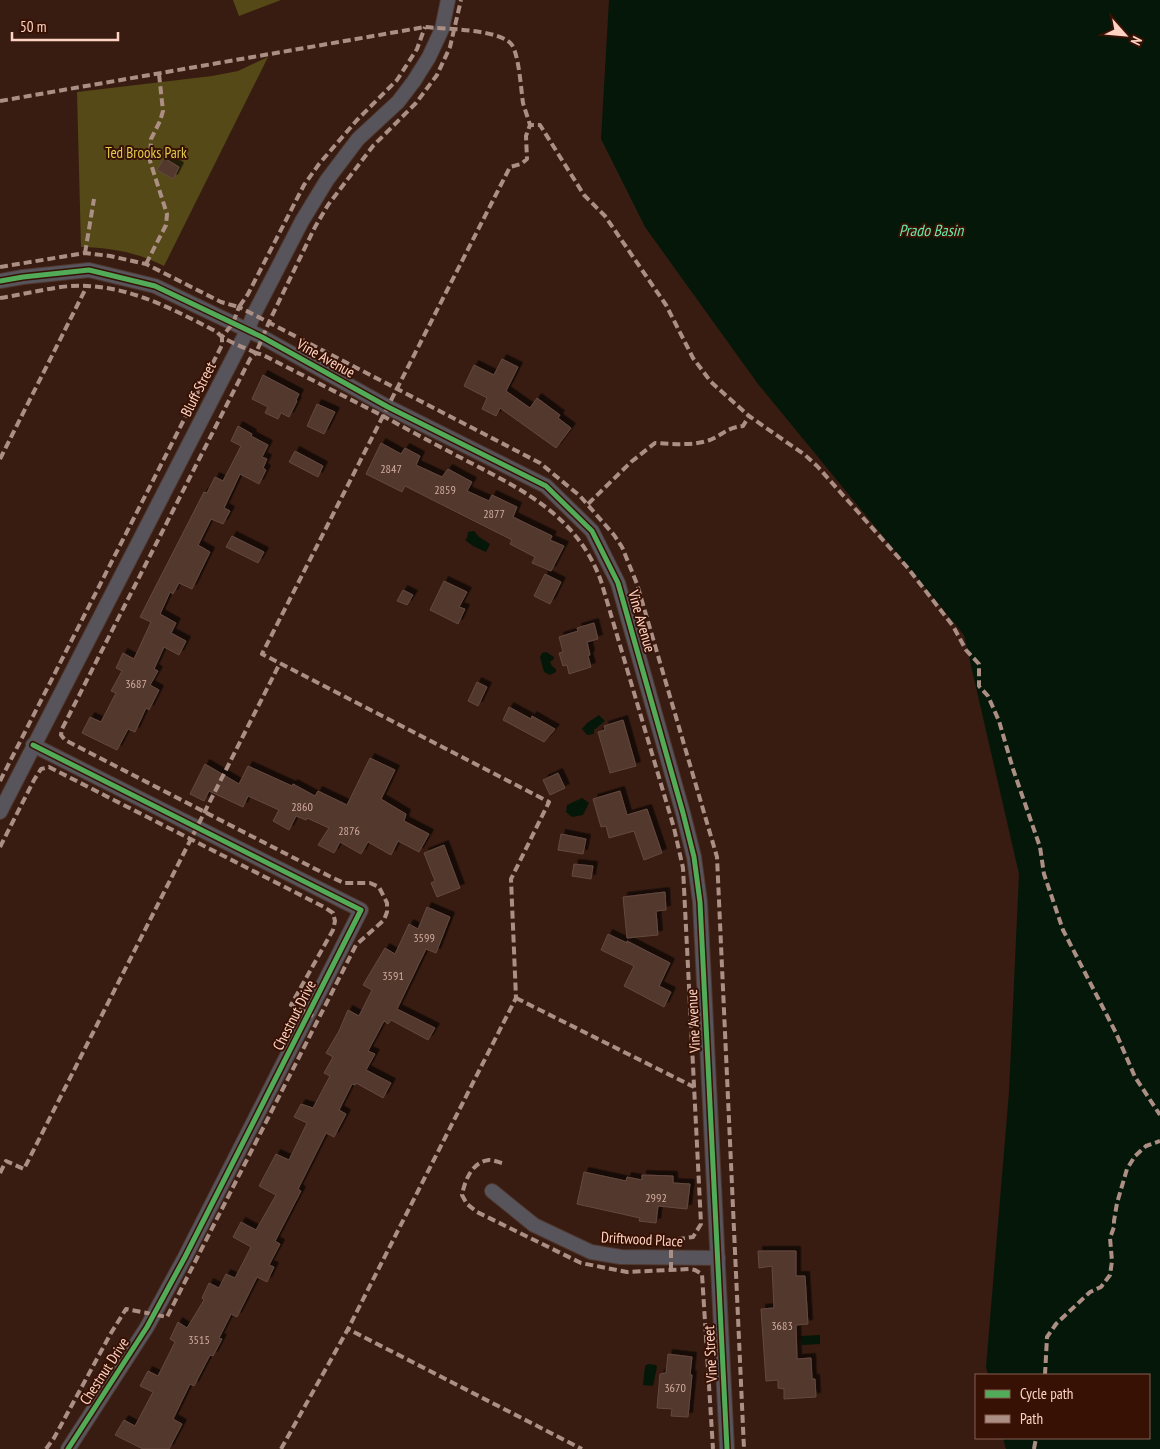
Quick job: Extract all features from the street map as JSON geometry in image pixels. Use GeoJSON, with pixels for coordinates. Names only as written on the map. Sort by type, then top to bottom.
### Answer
{"type":"FeatureCollection","features":[{"type":"Feature","properties":{"kind":"street","name":"Bluff Street"},"geometry":{"type":"LineString","coordinates":[[0,812],[302,221],[327,180],[358,139],[398,102],[414,81],[429,57],[442,29],[448,0]]}},
{"type":"Feature","properties":{"kind":"street","name":"Vine Avenue"},"geometry":{"type":"LineString","coordinates":[[0,281],[89,270],[155,286],[262,337],[388,407],[546,486],[592,531],[618,583],[694,857],[700,902],[718,1258]]}},
{"type":"Feature","properties":{"kind":"street","name":"Chestnut Drive"},"geometry":{"type":"LineString","coordinates":[[33,745],[361,910],[177,1274],[147,1327],[68,1449]]}},
{"type":"Feature","properties":{"kind":"street","name":"Driftwood Place"},"geometry":{"type":"LineString","coordinates":[[492,1191],[534,1225],[591,1252],[621,1257],[718,1258]]}},
{"type":"Feature","properties":{"kind":"street","name":"Vine Street"},"geometry":{"type":"LineString","coordinates":[[718,1258],[726,1449]]}},
{"type":"Feature","properties":{"kind":"green space"},"geometry":{"type":"Polygon","coordinates":[[[233,0],[281,0],[239,16],[233,0]]]}},
{"type":"Feature","properties":{"kind":"green space","name":"Ted Brooks Park"},"geometry":{"type":"Polygon","coordinates":[[[268,57],[164,266],[144,257],[124,252],[103,248],[81,247],[77,92],[212,76],[238,71],[268,57]]]}},
{"type":"Feature","properties":{"kind":"water","name":"Prado Basin"},"geometry":{"type":"Polygon","coordinates":[[[609,0],[1160,0],[1160,1449],[1006,1449],[1003,1439],[1150,1439],[1150,1374],[988,1374],[986,1367],[1009,1092],[1019,874],[964,635],[758,384],[645,227],[601,139],[609,0]]]}},
{"type":"Feature","properties":{"kind":"water"},"geometry":{"type":"Polygon","coordinates":[[[474,531],[479,537],[490,544],[486,552],[465,540],[468,532],[474,531]]]}},
{"type":"Feature","properties":{"kind":"water"},"geometry":{"type":"Polygon","coordinates":[[[546,652],[554,657],[550,662],[556,669],[556,672],[550,675],[544,672],[540,657],[542,653],[546,652]]]}},
{"type":"Feature","properties":{"kind":"water"},"geometry":{"type":"Polygon","coordinates":[[[599,715],[605,721],[594,730],[594,734],[587,735],[582,729],[599,715]]]}},
{"type":"Feature","properties":{"kind":"water"},"geometry":{"type":"Polygon","coordinates":[[[582,798],[589,803],[583,815],[572,817],[566,812],[567,805],[582,798]]]}},
{"type":"Feature","properties":{"kind":"water"},"geometry":{"type":"Polygon","coordinates":[[[820,1335],[820,1344],[802,1345],[801,1336],[820,1335]]]}},
{"type":"Feature","properties":{"kind":"water"},"geometry":{"type":"Polygon","coordinates":[[[648,1364],[656,1365],[657,1367],[653,1386],[643,1385],[645,1366],[648,1364]]]}},
{"type":"Feature","properties":{"kind":"building"},"geometry":{"type":"Polygon","coordinates":[[[164,158],[179,167],[173,179],[157,170],[164,158]]]}},
{"type":"Feature","properties":{"kind":"building"},"geometry":{"type":"Polygon","coordinates":[[[502,359],[518,367],[506,391],[530,408],[537,398],[560,415],[558,418],[571,428],[556,448],[500,408],[496,416],[482,409],[487,398],[464,386],[474,365],[494,375],[502,359]]]}},
{"type":"Feature","properties":{"kind":"building"},"geometry":{"type":"Polygon","coordinates":[[[263,375],[299,394],[289,417],[281,413],[278,419],[265,413],[268,407],[252,399],[263,375]]]}},
{"type":"Feature","properties":{"kind":"building"},"geometry":{"type":"Polygon","coordinates":[[[317,404],[335,412],[324,434],[307,426],[317,404]]]}},
{"type":"Feature","properties":{"kind":"building"},"geometry":{"type":"Polygon","coordinates":[[[238,426],[268,445],[262,457],[267,459],[263,468],[266,470],[259,484],[240,474],[224,508],[230,511],[223,524],[211,519],[198,545],[210,552],[192,589],[179,583],[173,594],[170,592],[160,614],[176,623],[171,633],[186,641],[179,655],[164,647],[154,669],[158,671],[150,685],[159,690],[149,710],[146,708],[135,732],[128,729],[117,750],[82,733],[90,717],[101,722],[116,693],[111,691],[122,671],[116,668],[123,653],[134,659],[151,622],[140,617],[204,492],[207,493],[215,477],[223,481],[241,446],[231,441],[238,426]]]}},
{"type":"Feature","properties":{"kind":"building"},"geometry":{"type":"Polygon","coordinates":[[[381,443],[401,454],[405,448],[420,456],[416,465],[442,477],[448,469],[472,482],[467,491],[489,501],[492,495],[517,507],[513,517],[552,536],[550,540],[564,546],[551,571],[532,563],[535,557],[510,544],[512,540],[405,486],[402,492],[366,474],[381,443]]]}},
{"type":"Feature","properties":{"kind":"building"},"geometry":{"type":"Polygon","coordinates":[[[295,451],[323,466],[318,477],[289,462],[295,451]]]}},
{"type":"Feature","properties":{"kind":"building"},"geometry":{"type":"Polygon","coordinates":[[[232,536],[264,552],[258,563],[226,547],[232,536]]]}},
{"type":"Feature","properties":{"kind":"building"},"geometry":{"type":"Polygon","coordinates":[[[545,574],[561,582],[550,604],[534,596],[545,574]]]}},
{"type":"Feature","properties":{"kind":"building"},"geometry":{"type":"Polygon","coordinates":[[[444,581],[467,592],[459,607],[465,609],[458,624],[430,610],[444,581]]]}},
{"type":"Feature","properties":{"kind":"building"},"geometry":{"type":"Polygon","coordinates":[[[403,590],[413,595],[407,605],[397,601],[403,590]]]}},
{"type":"Feature","properties":{"kind":"building"},"geometry":{"type":"Polygon","coordinates":[[[594,623],[598,639],[587,642],[591,667],[569,674],[567,665],[563,666],[559,653],[563,652],[559,637],[578,631],[577,628],[594,623]]]}},
{"type":"Feature","properties":{"kind":"building"},"geometry":{"type":"Polygon","coordinates":[[[477,682],[487,687],[478,706],[468,701],[477,682]]]}},
{"type":"Feature","properties":{"kind":"building"},"geometry":{"type":"Polygon","coordinates":[[[509,707],[531,719],[532,716],[555,729],[544,742],[503,720],[509,707]]]}},
{"type":"Feature","properties":{"kind":"building"},"geometry":{"type":"Polygon","coordinates":[[[623,720],[636,766],[610,773],[598,732],[605,730],[604,726],[623,720]]]}},
{"type":"Feature","properties":{"kind":"building"},"geometry":{"type":"Polygon","coordinates":[[[370,758],[395,770],[381,799],[406,814],[404,821],[429,834],[419,852],[398,841],[391,855],[368,842],[361,854],[340,842],[334,853],[318,845],[329,828],[307,818],[306,820],[296,816],[289,830],[273,821],[279,810],[248,796],[243,807],[209,791],[204,801],[190,794],[205,764],[239,784],[248,766],[292,786],[293,784],[315,796],[318,791],[347,805],[370,758]]]}},
{"type":"Feature","properties":{"kind":"building"},"geometry":{"type":"Polygon","coordinates":[[[558,773],[565,788],[550,795],[543,780],[558,773]]]}},
{"type":"Feature","properties":{"kind":"building"},"geometry":{"type":"Polygon","coordinates":[[[620,791],[627,815],[647,809],[662,853],[644,860],[634,831],[609,838],[606,826],[601,827],[593,799],[620,791]]]}},
{"type":"Feature","properties":{"kind":"building"},"geometry":{"type":"Polygon","coordinates":[[[561,834],[586,839],[583,854],[558,850],[561,834]]]}},
{"type":"Feature","properties":{"kind":"building"},"geometry":{"type":"Polygon","coordinates":[[[444,845],[460,888],[437,897],[431,883],[435,881],[424,853],[444,845]]]}},
{"type":"Feature","properties":{"kind":"building"},"geometry":{"type":"Polygon","coordinates":[[[574,864],[593,866],[591,879],[572,876],[574,864]]]}},
{"type":"Feature","properties":{"kind":"building"},"geometry":{"type":"Polygon","coordinates":[[[665,892],[666,910],[656,911],[658,935],[627,938],[623,897],[665,892]]]}},
{"type":"Feature","properties":{"kind":"building"},"geometry":{"type":"Polygon","coordinates":[[[427,907],[450,917],[436,953],[426,949],[397,1009],[435,1028],[428,1040],[391,1020],[388,1024],[384,1021],[368,1051],[375,1054],[366,1070],[391,1083],[383,1098],[356,1083],[355,1085],[352,1084],[339,1110],[346,1114],[334,1137],[326,1133],[298,1189],[301,1191],[275,1241],[280,1244],[269,1265],[274,1267],[267,1282],[257,1277],[237,1317],[231,1314],[219,1338],[222,1339],[213,1356],[210,1355],[194,1386],[190,1384],[173,1419],[182,1424],[169,1449],[143,1449],[115,1435],[124,1420],[135,1426],[153,1392],[140,1386],[148,1371],[158,1376],[175,1342],[170,1339],[178,1322],[187,1328],[204,1300],[202,1298],[209,1283],[219,1288],[226,1274],[235,1278],[251,1247],[233,1237],[241,1222],[256,1230],[276,1195],[259,1186],[276,1154],[289,1160],[307,1123],[294,1117],[301,1104],[313,1108],[330,1076],[324,1073],[333,1057],[326,1053],[339,1031],[348,1010],[359,1016],[372,990],[363,985],[385,948],[395,954],[409,924],[418,929],[427,907]]]}},
{"type":"Feature","properties":{"kind":"building"},"geometry":{"type":"Polygon","coordinates":[[[608,934],[627,943],[627,941],[670,963],[659,986],[671,992],[664,1007],[624,986],[634,966],[601,950],[608,934]]]}},
{"type":"Feature","properties":{"kind":"building"},"geometry":{"type":"Polygon","coordinates":[[[584,1172],[626,1181],[627,1177],[642,1180],[642,1175],[673,1176],[673,1183],[690,1184],[687,1209],[658,1206],[656,1223],[639,1221],[640,1218],[577,1204],[584,1172]]]}},
{"type":"Feature","properties":{"kind":"building"},"geometry":{"type":"Polygon","coordinates":[[[758,1251],[796,1251],[796,1276],[805,1276],[808,1324],[796,1325],[797,1359],[811,1358],[812,1379],[815,1379],[816,1397],[784,1399],[784,1389],[778,1388],[778,1380],[766,1381],[761,1309],[774,1308],[772,1266],[759,1268],[758,1251]]]}},
{"type":"Feature","properties":{"kind":"building"},"geometry":{"type":"Polygon","coordinates":[[[668,1354],[692,1357],[688,1417],[671,1416],[672,1409],[657,1408],[660,1374],[666,1373],[668,1354]]]}},
{"type":"Feature","properties":{"kind":"marked path"},"geometry":{"type":"LineString","coordinates":[[0,298],[61,287],[103,287],[123,291],[161,304],[217,332],[229,341],[256,353],[315,227],[328,205],[373,146],[416,103],[437,75],[450,47],[461,0]]}},
{"type":"Feature","properties":{"kind":"marked path"},"geometry":{"type":"LineString","coordinates":[[0,101],[425,27],[485,33],[506,40],[512,45],[518,64],[523,103],[530,125]]}},
{"type":"Feature","properties":{"kind":"marked path"},"geometry":{"type":"LineString","coordinates":[[0,267],[85,253],[110,256],[146,264],[221,302],[239,307],[248,294],[304,185],[319,164],[357,120],[397,80],[417,49],[425,27]]}},
{"type":"Feature","properties":{"kind":"marked path"},"geometry":{"type":"LineString","coordinates":[[146,264],[166,225],[167,214],[150,161],[151,139],[163,111],[159,74]]}},
{"type":"Feature","properties":{"kind":"marked path"},"geometry":{"type":"LineString","coordinates":[[671,1270],[671,1240],[693,1237],[701,1224],[683,868],[674,828],[601,581],[591,559],[579,540],[565,524],[531,496],[383,416],[510,167],[521,164],[527,159],[526,136],[530,125],[540,125],[584,195],[605,216],[666,305],[693,358],[711,382],[749,416],[805,455],[817,466],[907,567],[953,626],[966,650],[979,664],[979,686],[988,696],[999,721],[1013,769],[1040,847],[1044,874],[1063,930],[1116,1033],[1135,1077],[1160,1115]]}},
{"type":"Feature","properties":{"kind":"marked path"},"geometry":{"type":"LineString","coordinates":[[85,253],[94,199]]}},
{"type":"Feature","properties":{"kind":"marked path"},"geometry":{"type":"LineString","coordinates":[[0,459],[87,286]]}},
{"type":"Feature","properties":{"kind":"marked path"},"geometry":{"type":"LineString","coordinates":[[0,781],[222,345],[222,337],[233,323],[239,307],[540,463],[580,496],[622,547],[637,584],[717,857],[744,1449]]}},
{"type":"Feature","properties":{"kind":"marked path"},"geometry":{"type":"LineString","coordinates":[[46,1449],[126,1309],[167,1317],[356,945],[384,920],[387,912],[387,903],[379,887],[370,883],[344,883],[329,876],[65,740],[61,735],[62,729],[250,359],[256,353],[383,416],[262,654],[549,802],[511,879],[516,998],[348,1329]]}},
{"type":"Feature","properties":{"kind":"marked path"},"geometry":{"type":"LineString","coordinates":[[588,504],[631,462],[655,443],[690,444],[710,440],[729,430],[743,426],[749,416]]}},
{"type":"Feature","properties":{"kind":"marked path"},"geometry":{"type":"LineString","coordinates":[[0,1173],[6,1161],[24,1169],[280,663]]}},
{"type":"Feature","properties":{"kind":"marked path"},"geometry":{"type":"LineString","coordinates":[[0,847],[34,780],[41,769],[49,767],[324,907],[333,913],[335,921],[333,930],[291,1005],[313,1016]]}},
{"type":"Feature","properties":{"kind":"marked path"},"geometry":{"type":"LineString","coordinates":[[516,998],[694,1087]]}},
{"type":"Feature","properties":{"kind":"marked path"},"geometry":{"type":"LineString","coordinates":[[1045,1374],[1047,1337],[1056,1324],[1090,1292],[1101,1287],[1110,1275],[1112,1261],[1110,1238],[1114,1227],[1117,1203],[1127,1169],[1135,1156],[1146,1146],[1160,1141]]}},
{"type":"Feature","properties":{"kind":"marked path"},"geometry":{"type":"LineString","coordinates":[[502,1163],[491,1160],[483,1161],[474,1168],[467,1178],[462,1195],[467,1204],[477,1212],[581,1263],[627,1272],[690,1269],[702,1274],[713,1449]]}},
{"type":"Feature","properties":{"kind":"marked path"},"geometry":{"type":"LineString","coordinates":[[281,1449],[348,1329],[582,1449]]}},
{"type":"Feature","properties":{"kind":"marked path"},"geometry":{"type":"LineString","coordinates":[[1034,1449],[1036,1439]]}},
{"type":"Feature","properties":{"kind":"cycle path"},"geometry":{"type":"LineString","coordinates":[[0,281],[89,270],[155,286],[262,337],[388,407],[546,486],[592,531],[618,583],[694,857],[700,902],[727,1449]]}},
{"type":"Feature","properties":{"kind":"cycle path"},"geometry":{"type":"LineString","coordinates":[[33,745],[361,910],[185,1257],[147,1327],[68,1449]]}}]}
